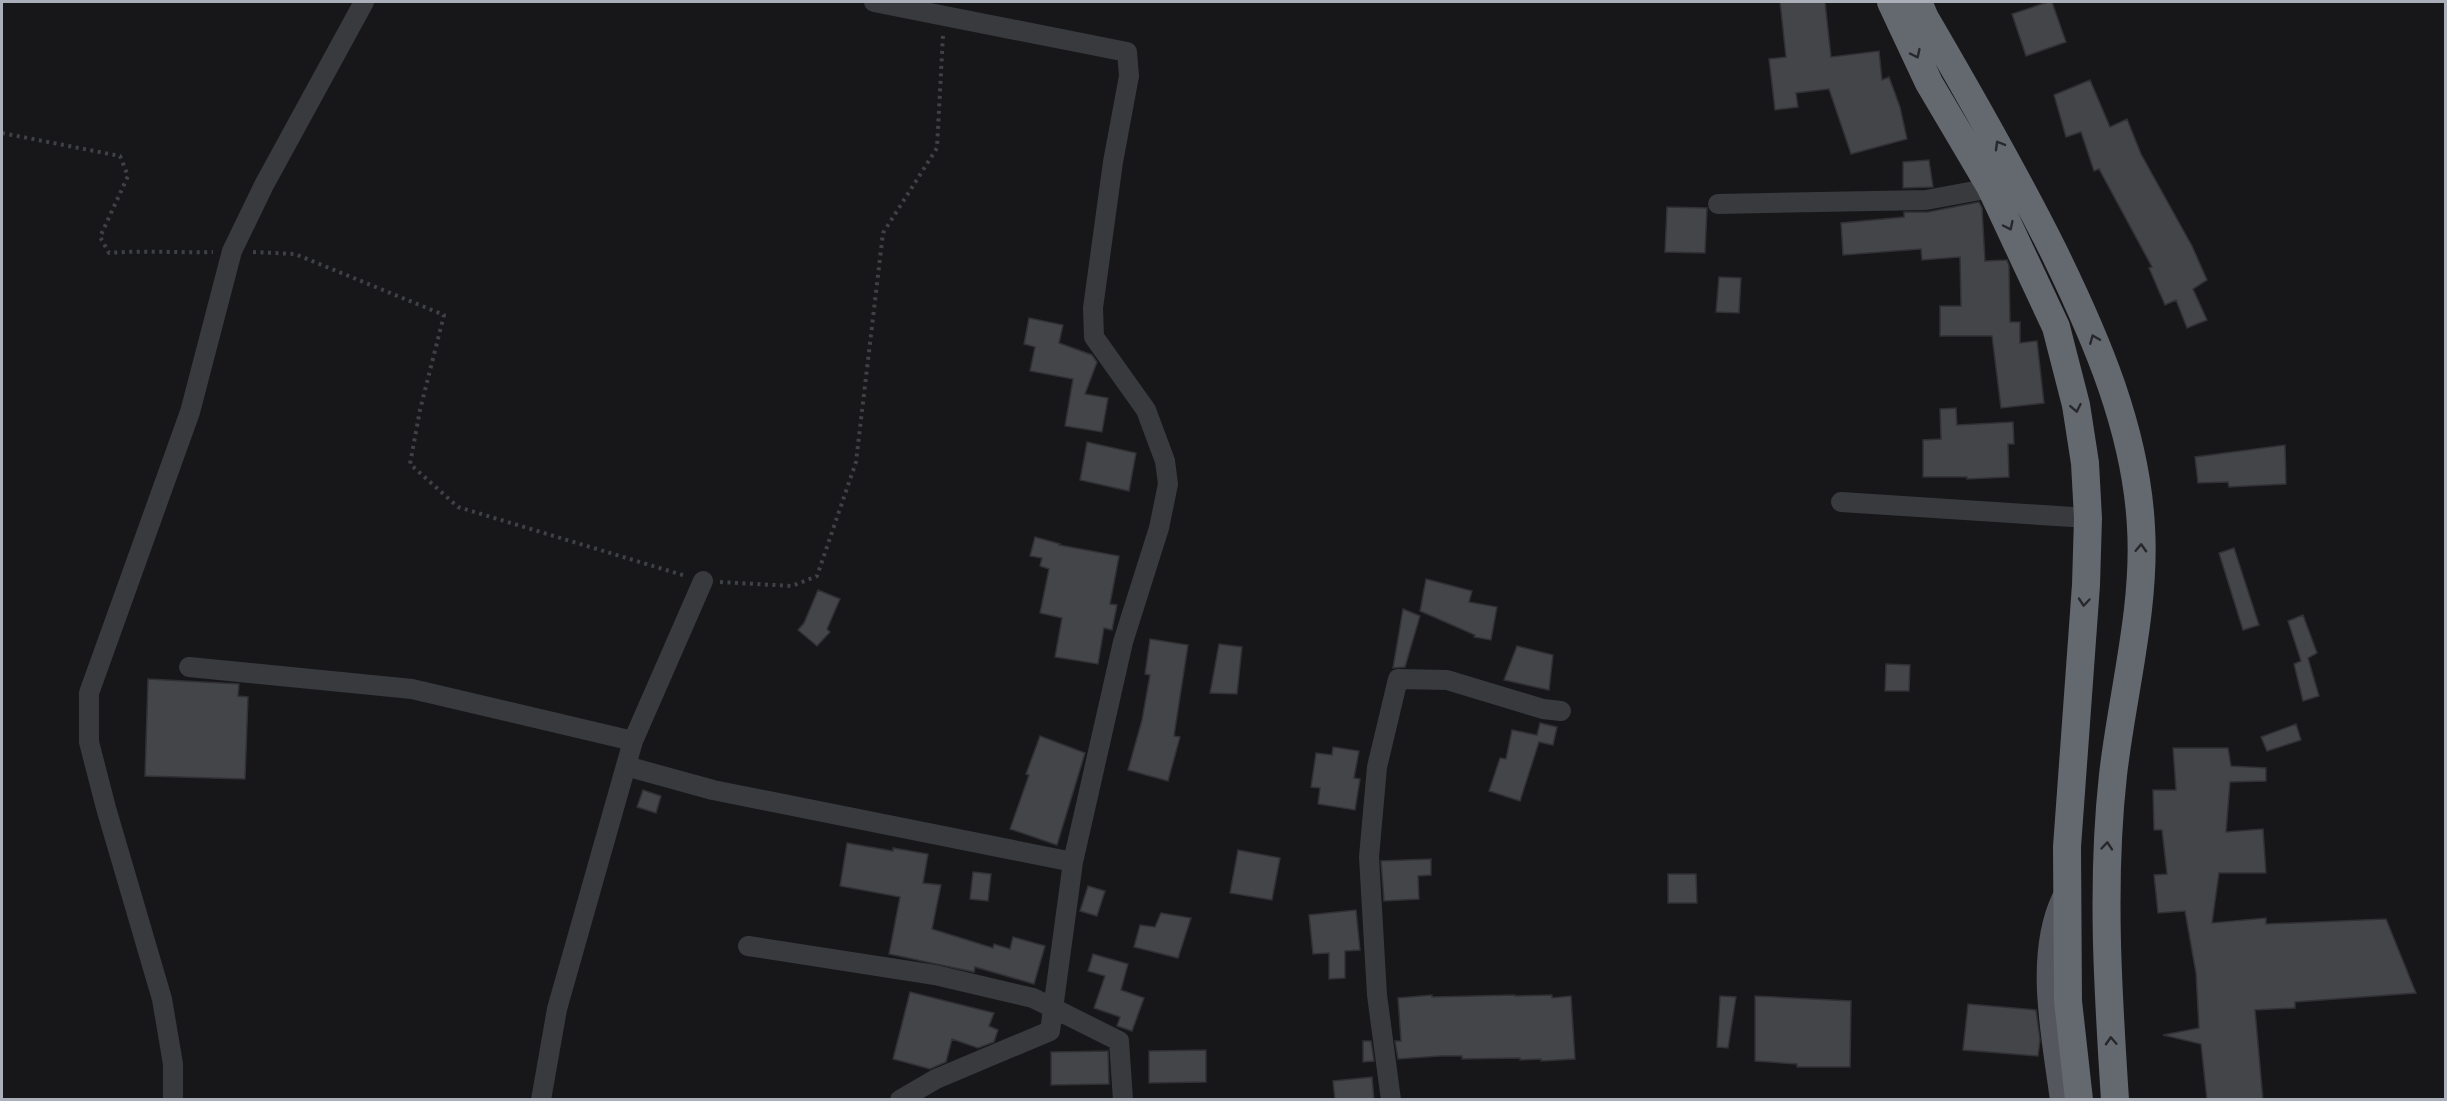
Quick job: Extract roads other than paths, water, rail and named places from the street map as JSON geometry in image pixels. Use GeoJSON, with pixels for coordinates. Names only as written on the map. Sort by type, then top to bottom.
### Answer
{"type":"FeatureCollection","features":[{"type":"Feature","properties":{"kind":"highway"},"geometry":{"type":"LineString","coordinates":[[1891,2],[1929,83],[1991,188],[2056,327],[2076,405],[2085,463],[2088,518],[2086,585],[2067,847],[2068,1001],[2079,1100]]}},
{"type":"Feature","properties":{"kind":"highway"},"geometry":{"type":"LineString","coordinates":[[1918,2],[1925,18],[2016,174],[2079,303],[2111,380],[2132,460],[2141,527],[2139,595],[2114,774],[2106,855],[2109,1000],[2115,1100]]}},
{"type":"Feature","properties":{"kind":"main road"},"geometry":{"type":"LineString","coordinates":[[2063,1100],[2051,1010],[2051,941],[2057,915],[2067,892]]}},
{"type":"Feature","properties":{"kind":"street"},"geometry":{"type":"LineString","coordinates":[[173,1100],[173,1064],[162,999],[89,742],[89,693],[190,411],[232,250],[264,185],[364,2]]}},
{"type":"Feature","properties":{"kind":"street"},"geometry":{"type":"LineString","coordinates":[[874,2],[1127,52],[1129,76],[1113,162],[1093,308],[1094,337],[1146,410],[1165,461],[1168,484],[1159,528],[1123,642],[1073,862],[1050,1032],[936,1079],[900,1100]]}},
{"type":"Feature","properties":{"kind":"street"},"geometry":{"type":"LineString","coordinates":[[1719,204],[1926,200],[1991,188]]}},
{"type":"Feature","properties":{"kind":"street"},"geometry":{"type":"LineString","coordinates":[[1840,502],[2088,518]]}},
{"type":"Feature","properties":{"kind":"street"},"geometry":{"type":"LineString","coordinates":[[541,1100],[557,1009],[633,741],[703,581]]}},
{"type":"Feature","properties":{"kind":"street"},"geometry":{"type":"LineString","coordinates":[[189,667],[412,689],[633,741]]}},
{"type":"Feature","properties":{"kind":"street"},"geometry":{"type":"LineString","coordinates":[[1391,1100],[1377,995],[1369,857],[1377,767],[1398,679],[1447,680],[1543,709],[1561,711]]}},
{"type":"Feature","properties":{"kind":"street"},"geometry":{"type":"LineString","coordinates":[[626,766],[713,789],[1073,862]]}},
{"type":"Feature","properties":{"kind":"street"},"geometry":{"type":"LineString","coordinates":[[748,946],[935,975],[1033,998],[1119,1041],[1123,1100]]}}]}
